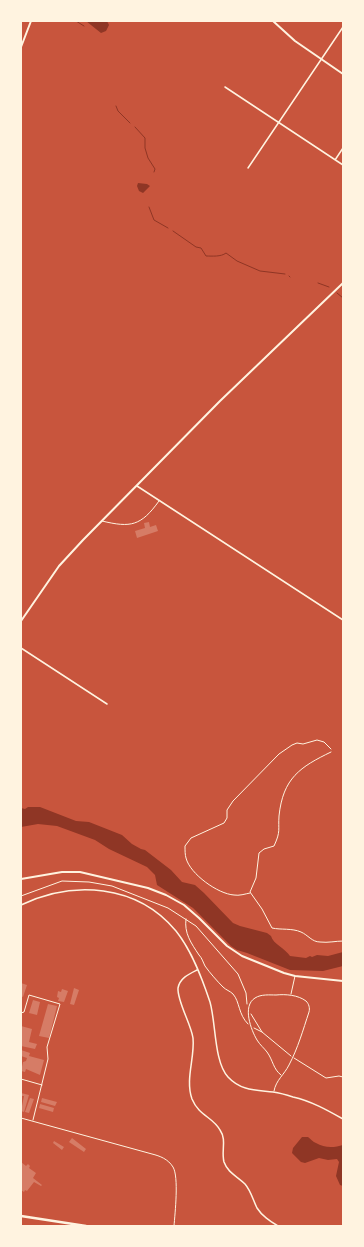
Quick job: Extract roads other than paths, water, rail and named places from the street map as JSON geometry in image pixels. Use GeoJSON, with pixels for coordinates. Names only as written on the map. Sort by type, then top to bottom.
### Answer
{"type":"FeatureCollection","features":[{"type":"Feature","properties":{"kind":"main road"},"geometry":{"type":"LineString","coordinates":[[21,1216],[86,1226]]}},
{"type":"Feature","properties":{"kind":"street"},"geometry":{"type":"LineString","coordinates":[[21,47],[31,21]]}},
{"type":"Feature","properties":{"kind":"street"},"geometry":{"type":"LineString","coordinates":[[273,21],[295,41],[343,74]]}},
{"type":"Feature","properties":{"kind":"street"},"geometry":{"type":"LineString","coordinates":[[248,168],[343,27]]}},
{"type":"Feature","properties":{"kind":"street"},"geometry":{"type":"LineString","coordinates":[[225,87],[343,165]]}},
{"type":"Feature","properties":{"kind":"street"},"geometry":{"type":"LineString","coordinates":[[335,160],[343,148]]}},
{"type":"Feature","properties":{"kind":"street"},"geometry":{"type":"LineString","coordinates":[[21,621],[59,566],[101,521],[220,401],[343,283]]}},
{"type":"Feature","properties":{"kind":"street"},"geometry":{"type":"LineString","coordinates":[[137,486],[343,620]]}},
{"type":"Feature","properties":{"kind":"street"},"geometry":{"type":"LineString","coordinates":[[21,648],[107,704]]}},
{"type":"Feature","properties":{"kind":"street"},"geometry":{"type":"LineString","coordinates":[[21,879],[62,872],[80,872],[132,883],[159,892],[179,902],[192,912],[232,950],[270,968],[295,976],[343,981]]}},
{"type":"Feature","properties":{"kind":"street"},"geometry":{"type":"LineString","coordinates":[[21,905],[42,896],[73,890],[91,889],[127,897],[149,908],[167,922],[188,950],[210,1002],[220,1062],[225,1073],[233,1082],[244,1088],[252,1090],[274,1092],[295,1097],[311,1103],[343,1119]]}},
{"type":"Feature","properties":{"kind":"street"},"geometry":{"type":"LineString","coordinates":[[197,970],[184,978],[178,991],[193,1039],[193,1052],[189,1081],[191,1097],[200,1112],[217,1125],[222,1133],[224,1142],[223,1159],[229,1172],[245,1184],[262,1214],[278,1226]]}},
{"type":"Feature","properties":{"kind":"lane"},"geometry":{"type":"LineString","coordinates":[[101,521],[125,525],[136,523],[147,517],[159,501]]}},
{"type":"Feature","properties":{"kind":"lane"},"geometry":{"type":"LineString","coordinates":[[291,995],[295,976]]}},
{"type":"Feature","properties":{"kind":"lane"},"geometry":{"type":"LineString","coordinates":[[274,1092],[277,1082],[287,1069],[293,1057],[310,1010],[306,1001],[291,995],[261,996],[253,1000],[248,1010],[251,1027],[257,1040],[270,1056],[275,1069],[282,1075]]}},
{"type":"Feature","properties":{"kind":"lane"},"geometry":{"type":"LineString","coordinates":[[21,1014],[24,1012],[29,996],[60,1004],[47,1047],[48,1059],[33,1121]]}},
{"type":"Feature","properties":{"kind":"lane"},"geometry":{"type":"LineString","coordinates":[[21,1079],[42,1085]]}},
{"type":"Feature","properties":{"kind":"lane"},"geometry":{"type":"LineString","coordinates":[[21,1118],[152,1154],[169,1162],[176,1176],[174,1226]]}},
{"type":"Feature","properties":{"kind":"waterway"},"geometry":{"type":"LineString","coordinates":[[76,21],[84,26]]}},
{"type":"Feature","properties":{"kind":"waterway"},"geometry":{"type":"LineString","coordinates":[[116,106],[118,111],[130,123]]}},
{"type":"Feature","properties":{"kind":"waterway"},"geometry":{"type":"LineString","coordinates":[[135,127],[145,138],[145,148],[148,158],[155,169],[154,172]]}},
{"type":"Feature","properties":{"kind":"waterway"},"geometry":{"type":"LineString","coordinates":[[149,207],[154,220],[168,228]]}},
{"type":"Feature","properties":{"kind":"waterway"},"geometry":{"type":"LineString","coordinates":[[173,231],[196,247],[201,248],[206,256],[219,256],[226,253],[237,261],[260,271],[285,274]]}},
{"type":"Feature","properties":{"kind":"waterway"},"geometry":{"type":"LineString","coordinates":[[318,283],[329,287]]}},
{"type":"Feature","properties":{"kind":"waterway"},"geometry":{"type":"LineString","coordinates":[[337,293],[343,298]]}}]}
